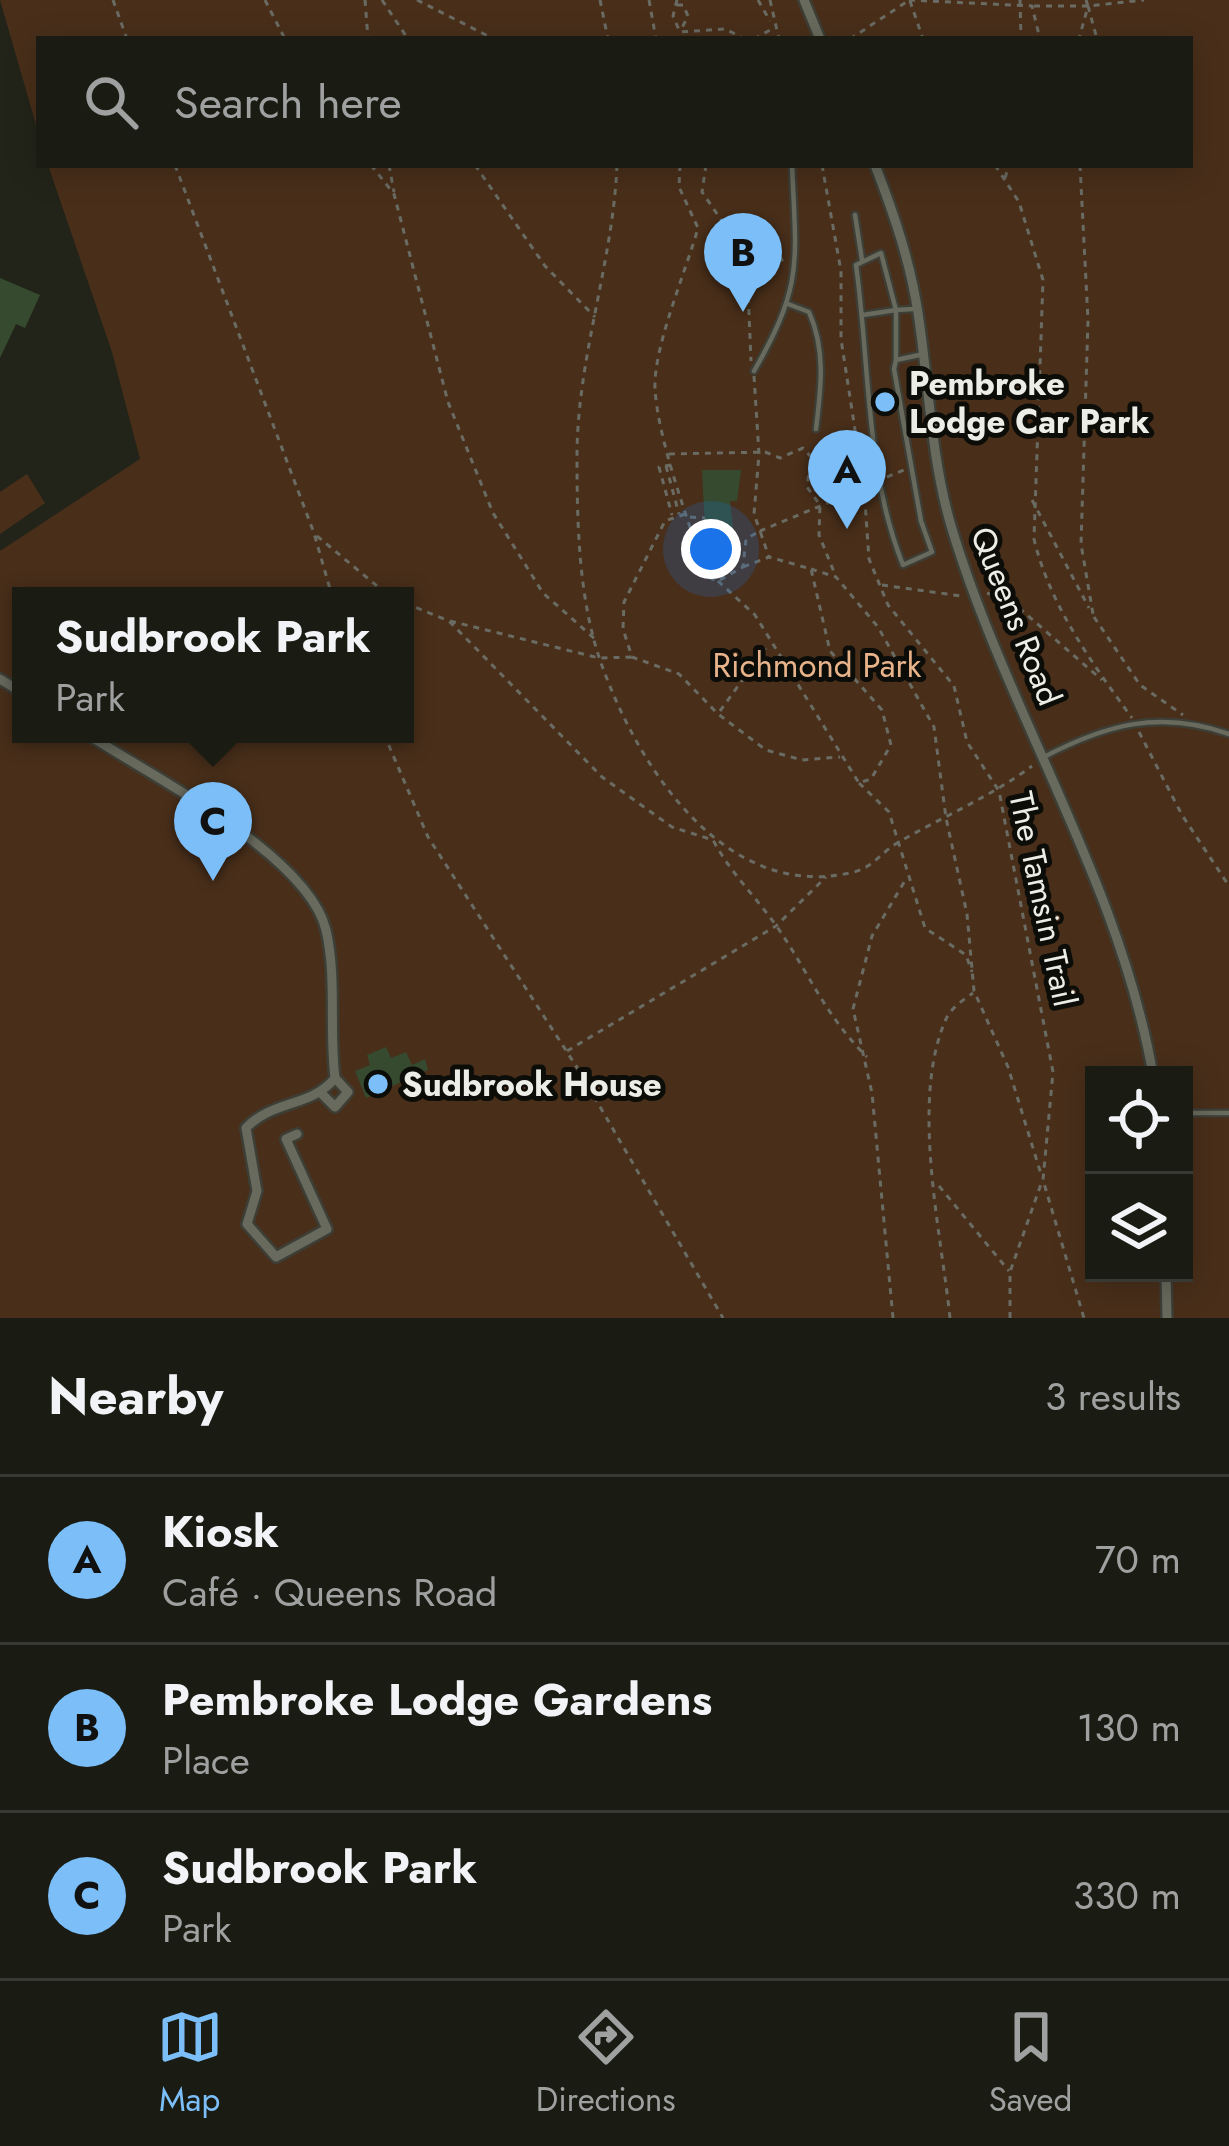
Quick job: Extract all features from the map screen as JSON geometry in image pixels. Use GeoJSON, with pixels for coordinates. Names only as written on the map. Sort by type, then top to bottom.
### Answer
{"type":"FeatureCollection","features":[{"type":"Feature","properties":{"kind":"street"},"geometry":{"type":"LineString","coordinates":[[804,0],[819,36]]}},
{"type":"Feature","properties":{"kind":"street","name":"Queens Road"},"geometry":{"type":"LineString","coordinates":[[876,168],[905,244],[950,522],[973,596],[1044,757],[1123,964],[1151,1066]]}},
{"type":"Feature","properties":{"kind":"street"},"geometry":{"type":"LineString","coordinates":[[101,743],[272,853],[300,883],[326,927],[335,1078],[348,1092],[335,1106],[322,1094]]}},
{"type":"Feature","properties":{"kind":"street"},"geometry":{"type":"LineString","coordinates":[[297,1134],[286,1139],[327,1229],[276,1257],[247,1224],[257,1191],[246,1128],[260,1112],[322,1094],[335,1078]]}},
{"type":"Feature","properties":{"kind":"street"},"geometry":{"type":"LineString","coordinates":[[1166,1282],[1167,1318]]}},
{"type":"Feature","properties":{"kind":"lane"},"geometry":{"type":"LineString","coordinates":[[754,371],[788,304],[798,268],[792,168]]}},
{"type":"Feature","properties":{"kind":"lane"},"geometry":{"type":"LineString","coordinates":[[855,215],[862,260]]}},
{"type":"Feature","properties":{"kind":"lane"},"geometry":{"type":"LineString","coordinates":[[880,253],[896,310],[896,360],[921,521],[932,552],[904,565],[890,532],[868,418],[856,266],[862,260],[880,253]]}},
{"type":"Feature","properties":{"kind":"lane"},"geometry":{"type":"LineString","coordinates":[[788,304],[809,312],[818,330],[822,374],[816,428]]}},
{"type":"Feature","properties":{"kind":"lane"},"geometry":{"type":"LineString","coordinates":[[863,315],[918,308]]}},
{"type":"Feature","properties":{"kind":"lane"},"geometry":{"type":"LineString","coordinates":[[896,360],[924,354]]}},
{"type":"Feature","properties":{"kind":"lane"},"geometry":{"type":"LineString","coordinates":[[1044,757],[1134,721],[1194,723],[1229,734]]}},
{"type":"Feature","properties":{"kind":"lane"},"geometry":{"type":"LineString","coordinates":[[1193,1113],[1229,1113]]}},
{"type":"Feature","properties":{"kind":"path"},"geometry":{"type":"LineString","coordinates":[[112,0],[126,36]]}},
{"type":"Feature","properties":{"kind":"path"},"geometry":{"type":"LineString","coordinates":[[265,0],[283,36]]}},
{"type":"Feature","properties":{"kind":"path"},"geometry":{"type":"LineString","coordinates":[[365,0],[368,36]]}},
{"type":"Feature","properties":{"kind":"path"},"geometry":{"type":"LineString","coordinates":[[382,0],[406,36]]}},
{"type":"Feature","properties":{"kind":"path"},"geometry":{"type":"LineString","coordinates":[[417,0],[488,36]]}},
{"type":"Feature","properties":{"kind":"path"},"geometry":{"type":"LineString","coordinates":[[600,0],[607,36]]}},
{"type":"Feature","properties":{"kind":"path"},"geometry":{"type":"LineString","coordinates":[[649,0],[655,36]]}},
{"type":"Feature","properties":{"kind":"path"},"geometry":{"type":"LineString","coordinates":[[758,0],[778,36]]}},
{"type":"Feature","properties":{"kind":"path"},"geometry":{"type":"LineString","coordinates":[[770,0],[774,28]]}},
{"type":"Feature","properties":{"kind":"path"},"geometry":{"type":"LineString","coordinates":[[855,36],[909,0],[1032,6],[1144,0]]}},
{"type":"Feature","properties":{"kind":"path"},"geometry":{"type":"LineString","coordinates":[[909,0],[922,36]]}},
{"type":"Feature","properties":{"kind":"path"},"geometry":{"type":"LineString","coordinates":[[1020,2],[1021,36]]}},
{"type":"Feature","properties":{"kind":"path"},"geometry":{"type":"LineString","coordinates":[[676,3],[683,4],[688,16],[680,32],[676,3]]}},
{"type":"Feature","properties":{"kind":"path"},"geometry":{"type":"LineString","coordinates":[[1080,36],[1087,3]]}},
{"type":"Feature","properties":{"kind":"path"},"geometry":{"type":"LineString","coordinates":[[1087,3],[1096,36]]}},
{"type":"Feature","properties":{"kind":"path"},"geometry":{"type":"LineString","coordinates":[[1032,6],[1039,36]]}},
{"type":"Feature","properties":{"kind":"path"},"geometry":{"type":"LineString","coordinates":[[759,36],[774,28]]}},
{"type":"Feature","properties":{"kind":"path"},"geometry":{"type":"LineString","coordinates":[[680,32],[724,29],[739,36]]}},
{"type":"Feature","properties":{"kind":"path"},"geometry":{"type":"LineString","coordinates":[[177,168],[314,533],[329,587]]}},
{"type":"Feature","properties":{"kind":"path"},"geometry":{"type":"LineString","coordinates":[[372,168],[394,194]]}},
{"type":"Feature","properties":{"kind":"path"},"geometry":{"type":"LineString","coordinates":[[389,168],[448,402],[493,513],[543,593],[596,640]]}},
{"type":"Feature","properties":{"kind":"path"},"geometry":{"type":"LineString","coordinates":[[477,168],[545,266],[596,317]]}},
{"type":"Feature","properties":{"kind":"path"},"geometry":{"type":"LineString","coordinates":[[617,168],[580,395],[580,556],[599,658],[632,730],[686,814],[713,840],[729,868],[776,926],[813,993],[867,1057]]}},
{"type":"Feature","properties":{"kind":"path"},"geometry":{"type":"LineString","coordinates":[[680,168],[679,187],[698,228],[665,334],[655,388],[667,454],[707,577],[718,580],[755,615],[768,645],[841,757],[889,812],[925,928],[966,955],[974,991],[1008,1066],[1042,1180],[1010,1272],[1010,1318]]}},
{"type":"Feature","properties":{"kind":"path"},"geometry":{"type":"LineString","coordinates":[[690,208],[702,192],[706,168]]}},
{"type":"Feature","properties":{"kind":"path","name":"The Tamsin Trail"},"geometry":{"type":"LineString","coordinates":[[823,168],[842,271],[841,339],[864,488],[869,559],[888,605],[955,686],[967,742],[999,791],[1053,1072],[1042,1180],[1084,1318]]}},
{"type":"Feature","properties":{"kind":"path"},"geometry":{"type":"LineString","coordinates":[[997,168],[1035,242],[1043,280],[1031,499],[1043,575],[1229,886]]}},
{"type":"Feature","properties":{"kind":"path"},"geometry":{"type":"LineString","coordinates":[[1004,180],[1009,168]]}},
{"type":"Feature","properties":{"kind":"path"},"geometry":{"type":"LineString","coordinates":[[1080,168],[1088,320],[1081,544],[1093,614]]}},
{"type":"Feature","properties":{"kind":"path"},"geometry":{"type":"LineString","coordinates":[[702,192],[731,235],[748,290],[748,351],[754,371],[759,454],[754,514],[769,557]]}},
{"type":"Feature","properties":{"kind":"path"},"geometry":{"type":"LineString","coordinates":[[726,248],[731,235],[749,224],[763,224],[792,288]]}},
{"type":"Feature","properties":{"kind":"path"},"geometry":{"type":"LineString","coordinates":[[667,454],[781,458],[798,449],[807,452],[807,487],[820,506],[820,535],[836,577],[878,627],[934,727],[946,818],[967,914],[974,991]]}},
{"type":"Feature","properties":{"kind":"path"},"geometry":{"type":"LineString","coordinates":[[674,464],[666,466],[676,516]]}},
{"type":"Feature","properties":{"kind":"path"},"geometry":{"type":"LineString","coordinates":[[743,567],[746,539],[913,466]]}},
{"type":"Feature","properties":{"kind":"path"},"geometry":{"type":"LineString","coordinates":[[1031,499],[1093,614],[1140,685],[1194,723]]}},
{"type":"Feature","properties":{"kind":"path"},"geometry":{"type":"LineString","coordinates":[[632,657],[623,629],[625,602],[657,547],[665,521],[687,515],[705,518]]}},
{"type":"Feature","properties":{"kind":"path"},"geometry":{"type":"LineString","coordinates":[[314,533],[378,587]]}},
{"type":"Feature","properties":{"kind":"path"},"geometry":{"type":"LineString","coordinates":[[718,580],[769,557],[836,577]]}},
{"type":"Feature","properties":{"kind":"path"},"geometry":{"type":"LineString","coordinates":[[811,569],[830,651],[882,710],[891,745],[872,779],[859,783]]}},
{"type":"Feature","properties":{"kind":"path"},"geometry":{"type":"LineString","coordinates":[[879,584],[973,596],[993,593],[1011,601],[1108,685]]}},
{"type":"Feature","properties":{"kind":"path"},"geometry":{"type":"LineString","coordinates":[[414,607],[448,621],[599,658],[632,657],[679,674],[718,714],[766,750],[802,760],[841,757]]}},
{"type":"Feature","properties":{"kind":"path"},"geometry":{"type":"LineString","coordinates":[[448,621],[602,777],[672,827],[786,872],[827,875],[874,864],[895,843],[999,791],[1044,757]]}},
{"type":"Feature","properties":{"kind":"path"},"geometry":{"type":"LineString","coordinates":[[718,714],[768,645]]}},
{"type":"Feature","properties":{"kind":"path"},"geometry":{"type":"LineString","coordinates":[[388,743],[428,837],[566,1051],[723,1318]]}},
{"type":"Feature","properties":{"kind":"path"},"geometry":{"type":"LineString","coordinates":[[566,1051],[776,926],[827,875]]}},
{"type":"Feature","properties":{"kind":"path"},"geometry":{"type":"LineString","coordinates":[[893,1318],[867,1057],[853,1009],[860,969],[894,891],[908,878]]}},
{"type":"Feature","properties":{"kind":"path"},"geometry":{"type":"LineString","coordinates":[[950,1318],[935,1182],[933,1062],[948,1013],[974,991]]}},
{"type":"Feature","properties":{"kind":"path"},"geometry":{"type":"LineString","coordinates":[[935,1182],[1010,1272]]}},
{"type":"Feature","properties":{"kind":"green space","name":"Richmond Park"},"geometry":{"type":"Polygon","coordinates":[[[0,0],[1229,0],[1229,1318],[0,1318],[0,551],[140,459],[112,352],[49,168],[1193,168],[1193,36],[36,36],[36,125],[0,0]]]}},
{"type":"Feature","properties":{"kind":"green space"},"geometry":{"type":"Polygon","coordinates":[[[27,474],[45,503],[0,534],[0,492],[27,474]]]}},
{"type":"Feature","properties":{"kind":"building"},"geometry":{"type":"Polygon","coordinates":[[[0,278],[40,295],[25,328],[16,324],[0,358],[0,278]]]}},
{"type":"Feature","properties":{"kind":"building"},"geometry":{"type":"Polygon","coordinates":[[[838,453],[842,476],[824,479],[820,456],[838,453]]]}},
{"type":"Feature","properties":{"kind":"building"},"geometry":{"type":"Polygon","coordinates":[[[702,470],[741,470],[737,501],[730,501],[733,528],[726,531],[733,564],[710,572],[693,533],[705,529],[702,470]]]}},
{"type":"Feature","properties":{"kind":"building","name":"Sudbrook House"},"geometry":{"type":"Polygon","coordinates":[[[386,1047],[391,1058],[406,1052],[412,1065],[425,1059],[428,1070],[366,1098],[355,1071],[370,1065],[367,1055],[386,1047]]]}},
{"type":"Feature","properties":{"kind":"place","name":"Pembroke Lodge Gardens"},"geometry":{"type":"Point","coordinates":[743,312]}},
{"type":"Feature","properties":{"kind":"place","name":"Pembroke Lodge Car Park"},"geometry":{"type":"Point","coordinates":[885,402]}},
{"type":"Feature","properties":{"kind":"place","name":"Kiosk"},"geometry":{"type":"Point","coordinates":[847,529]}},
{"type":"Feature","properties":{"kind":"place","name":"Sudbrook Park"},"geometry":{"type":"Point","coordinates":[213,881]}},
{"type":"Feature","properties":{"kind":"place","name":"Sudbrook House"},"geometry":{"type":"Point","coordinates":[378,1084]}}]}
